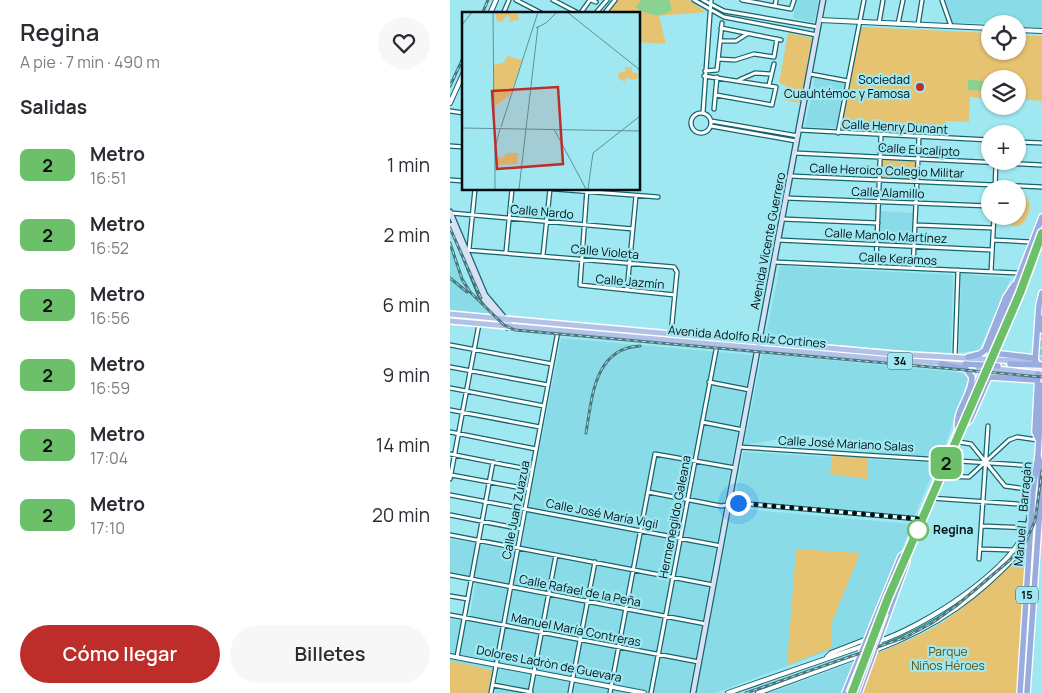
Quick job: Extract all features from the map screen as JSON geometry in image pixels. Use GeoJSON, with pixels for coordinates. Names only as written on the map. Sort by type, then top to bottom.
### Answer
{"type":"FeatureCollection","features":[{"type":"Feature","properties":{"kind":"highway"},"geometry":{"type":"LineString","coordinates":[[968,357],[980,354],[985,350],[1006,297],[1021,273],[1042,217]]}},
{"type":"Feature","properties":{"kind":"highway"},"geometry":{"type":"LineString","coordinates":[[1032,242],[1042,237]]}},
{"type":"Feature","properties":{"kind":"highway"},"geometry":{"type":"LineString","coordinates":[[1018,280],[1014,301],[991,354],[1035,360],[1039,304],[1042,293]]}},
{"type":"Feature","properties":{"kind":"highway"},"geometry":{"type":"LineString","coordinates":[[1040,335],[1042,318]]}},
{"type":"Feature","properties":{"kind":"highway"},"geometry":{"type":"LineString","coordinates":[[941,364],[963,368],[971,374],[971,384],[957,420],[958,430]]}},
{"type":"Feature","properties":{"kind":"highway"},"geometry":{"type":"LineString","coordinates":[[965,364],[998,366]]}},
{"type":"Feature","properties":{"kind":"highway"},"geometry":{"type":"LineString","coordinates":[[1010,364],[1042,364]]}},
{"type":"Feature","properties":{"kind":"highway"},"geometry":{"type":"LineString","coordinates":[[847,693],[888,599],[945,459],[983,374]]}},
{"type":"Feature","properties":{"kind":"highway"},"geometry":{"type":"LineString","coordinates":[[958,430],[970,420],[989,377],[1039,376],[1035,432],[1040,439]]}},
{"type":"Feature","properties":{"kind":"highway","name":"Manuel L. Barragán"},"geometry":{"type":"LineString","coordinates":[[1027,692],[1040,545],[1041,506],[1038,455],[1042,385]]}},
{"type":"Feature","properties":{"kind":"highway","name":"Manuel L. Barragán"},"geometry":{"type":"LineString","coordinates":[[1020,693],[1032,490],[1040,466]]}},
{"type":"Feature","properties":{"kind":"highway"},"geometry":{"type":"LineString","coordinates":[[858,693],[876,650],[907,562],[907,552]]}},
{"type":"Feature","properties":{"kind":"highway"},"geometry":{"type":"LineString","coordinates":[[847,693],[901,556],[907,552]]}},
{"type":"Feature","properties":{"kind":"highway"},"geometry":{"type":"LineString","coordinates":[[858,693],[888,599]]}},
{"type":"Feature","properties":{"kind":"highway"},"geometry":{"type":"LineString","coordinates":[[873,625],[884,623]]}},
{"type":"Feature","properties":{"kind":"highway"},"geometry":{"type":"LineString","coordinates":[[868,637],[878,642]]}},
{"type":"Feature","properties":{"kind":"highway"},"geometry":{"type":"LineString","coordinates":[[865,645],[876,650]]}},
{"type":"Feature","properties":{"kind":"highway"},"geometry":{"type":"LineString","coordinates":[[1024,646],[1024,684],[1027,692]]}},
{"type":"Feature","properties":{"kind":"main road","name":"Avenida Vicente Guerrero"},"geometry":{"type":"LineString","coordinates":[[693,693],[823,0]]}},
{"type":"Feature","properties":{"kind":"main road"},"geometry":{"type":"LineString","coordinates":[[450,212],[487,298],[510,327]]}},
{"type":"Feature","properties":{"kind":"main road"},"geometry":{"type":"LineString","coordinates":[[450,220],[479,291],[488,306],[505,320]]}},
{"type":"Feature","properties":{"kind":"main road","name":"Avenida Adolfo Ruíz Cortines"},"geometry":{"type":"LineString","coordinates":[[450,314],[671,334],[941,364],[965,364],[1039,376]]}},
{"type":"Feature","properties":{"kind":"main road"},"geometry":{"type":"LineString","coordinates":[[465,322],[466,316]]}},
{"type":"Feature","properties":{"kind":"main road","name":"Avenida Adolfo Ruíz Cortines"},"geometry":{"type":"LineString","coordinates":[[450,321],[717,344],[955,357],[991,354]]}},
{"type":"Feature","properties":{"kind":"main road"},"geometry":{"type":"LineString","coordinates":[[534,322],[532,327],[534,329]]}},
{"type":"Feature","properties":{"kind":"main road"},"geometry":{"type":"LineString","coordinates":[[1035,360],[1042,364]]}},
{"type":"Feature","properties":{"kind":"street"},"geometry":{"type":"LineString","coordinates":[[491,12],[496,0]]}},
{"type":"Feature","properties":{"kind":"street"},"geometry":{"type":"LineString","coordinates":[[504,12],[510,0]]}},
{"type":"Feature","properties":{"kind":"street"},"geometry":{"type":"LineString","coordinates":[[516,0],[538,12]]}},
{"type":"Feature","properties":{"kind":"street"},"geometry":{"type":"LineString","coordinates":[[553,0],[576,12]]}},
{"type":"Feature","properties":{"kind":"street"},"geometry":{"type":"LineString","coordinates":[[581,12],[590,0],[596,2]]}},
{"type":"Feature","properties":{"kind":"street"},"geometry":{"type":"LineString","coordinates":[[598,12],[607,0]]}},
{"type":"Feature","properties":{"kind":"street"},"geometry":{"type":"LineString","coordinates":[[605,12],[614,0]]}},
{"type":"Feature","properties":{"kind":"street"},"geometry":{"type":"LineString","coordinates":[[694,0],[724,17],[817,35]]}},
{"type":"Feature","properties":{"kind":"street"},"geometry":{"type":"LineString","coordinates":[[703,0],[724,10],[818,27]]}},
{"type":"Feature","properties":{"kind":"street"},"geometry":{"type":"LineString","coordinates":[[742,0],[790,9],[794,0]]}},
{"type":"Feature","properties":{"kind":"street"},"geometry":{"type":"LineString","coordinates":[[775,6],[776,0]]}},
{"type":"Feature","properties":{"kind":"street"},"geometry":{"type":"LineString","coordinates":[[838,133],[864,0]]}},
{"type":"Feature","properties":{"kind":"street"},"geometry":{"type":"LineString","coordinates":[[879,23],[883,0]]}},
{"type":"Feature","properties":{"kind":"street"},"geometry":{"type":"LineString","coordinates":[[898,24],[903,0]]}},
{"type":"Feature","properties":{"kind":"street"},"geometry":{"type":"LineString","coordinates":[[918,25],[922,0]]}},
{"type":"Feature","properties":{"kind":"street"},"geometry":{"type":"LineString","coordinates":[[942,0],[951,26]]}},
{"type":"Feature","properties":{"kind":"street"},"geometry":{"type":"LineString","coordinates":[[710,2],[703,113],[711,121],[797,138]]}},
{"type":"Feature","properties":{"kind":"street"},"geometry":{"type":"LineString","coordinates":[[774,27],[776,20]]}},
{"type":"Feature","properties":{"kind":"street"},"geometry":{"type":"LineString","coordinates":[[820,20],[981,28]]}},
{"type":"Feature","properties":{"kind":"street"},"geometry":{"type":"LineString","coordinates":[[704,74],[717,71],[722,23]]}},
{"type":"Feature","properties":{"kind":"street"},"geometry":{"type":"LineString","coordinates":[[718,59],[735,60],[754,54],[774,57],[779,39],[721,28]]}},
{"type":"Feature","properties":{"kind":"street"},"geometry":{"type":"LineString","coordinates":[[1026,30],[1042,31]]}},
{"type":"Feature","properties":{"kind":"street"},"geometry":{"type":"LineString","coordinates":[[720,41],[736,41],[747,34]]}},
{"type":"Feature","properties":{"kind":"street"},"geometry":{"type":"LineString","coordinates":[[769,85],[774,64]]}},
{"type":"Feature","properties":{"kind":"street"},"geometry":{"type":"LineString","coordinates":[[739,80],[755,73],[771,74]]}},
{"type":"Feature","properties":{"kind":"street"},"geometry":{"type":"LineString","coordinates":[[704,74],[776,87],[772,105],[716,95]]}},
{"type":"Feature","properties":{"kind":"street"},"geometry":{"type":"LineString","coordinates":[[810,74],[848,81]]}},
{"type":"Feature","properties":{"kind":"street"},"geometry":{"type":"LineString","coordinates":[[450,103],[462,76]]}},
{"type":"Feature","properties":{"kind":"street"},"geometry":{"type":"LineString","coordinates":[[714,109],[717,77]]}},
{"type":"Feature","properties":{"kind":"street"},"geometry":{"type":"LineString","coordinates":[[703,113],[693,116],[692,128],[697,132],[703,133],[711,126],[711,121]]}},
{"type":"Feature","properties":{"kind":"street"},"geometry":{"type":"LineString","coordinates":[[711,126],[797,138]]}},
{"type":"Feature","properties":{"kind":"street","name":"Calle Henry Dunant"},"geometry":{"type":"LineString","coordinates":[[799,130],[981,140]]}},
{"type":"Feature","properties":{"kind":"street"},"geometry":{"type":"LineString","coordinates":[[876,266],[881,135]]}},
{"type":"Feature","properties":{"kind":"street"},"geometry":{"type":"LineString","coordinates":[[913,268],[919,137]]}},
{"type":"Feature","properties":{"kind":"street"},"geometry":{"type":"LineString","coordinates":[[1026,142],[1042,143]]}},
{"type":"Feature","properties":{"kind":"street","name":"Calle Eucalipto"},"geometry":{"type":"LineString","coordinates":[[795,154],[981,161]]}},
{"type":"Feature","properties":{"kind":"street","name":"Calle Eucalipto"},"geometry":{"type":"LineString","coordinates":[[1026,164],[1042,165]]}},
{"type":"Feature","properties":{"kind":"street","name":"Calle Heroico Colegio Militar"},"geometry":{"type":"LineString","coordinates":[[790,176],[880,178],[981,185]]}},
{"type":"Feature","properties":{"kind":"street","name":"Calle Heroico Colegio Militar"},"geometry":{"type":"LineString","coordinates":[[1026,187],[1042,187]]}},
{"type":"Feature","properties":{"kind":"street"},"geometry":{"type":"LineString","coordinates":[[467,249],[475,190]]}},
{"type":"Feature","properties":{"kind":"street"},"geometry":{"type":"LineString","coordinates":[[506,252],[512,190]]}},
{"type":"Feature","properties":{"kind":"street"},"geometry":{"type":"LineString","coordinates":[[543,255],[550,190]]}},
{"type":"Feature","properties":{"kind":"street"},"geometry":{"type":"LineString","coordinates":[[581,258],[587,190],[658,198]]}},
{"type":"Feature","properties":{"kind":"street"},"geometry":{"type":"LineString","coordinates":[[627,290],[636,196]]}},
{"type":"Feature","properties":{"kind":"street","name":"Calle Alamillo"},"geometry":{"type":"LineString","coordinates":[[786,198],[981,206]]}},
{"type":"Feature","properties":{"kind":"street","name":"Calle Nardo"},"geometry":{"type":"LineString","coordinates":[[450,212],[633,229]]}},
{"type":"Feature","properties":{"kind":"street"},"geometry":{"type":"LineString","coordinates":[[782,219],[878,223]]}},
{"type":"Feature","properties":{"kind":"street"},"geometry":{"type":"LineString","coordinates":[[916,225],[993,228]]}},
{"type":"Feature","properties":{"kind":"street"},"geometry":{"type":"LineString","coordinates":[[991,272],[993,225]]}},
{"type":"Feature","properties":{"kind":"street","name":"Calle Manolo Martínez"},"geometry":{"type":"LineString","coordinates":[[778,240],[992,250]]}},
{"type":"Feature","properties":{"kind":"street"},"geometry":{"type":"LineString","coordinates":[[992,240],[1032,242]]}},
{"type":"Feature","properties":{"kind":"street","name":"Calle Violeta"},"geometry":{"type":"LineString","coordinates":[[467,249],[676,268],[671,334]]}},
{"type":"Feature","properties":{"kind":"street","name":"Calle Jazmín"},"geometry":{"type":"LineString","coordinates":[[581,258],[581,286],[675,295]]}},
{"type":"Feature","properties":{"kind":"street","name":"Calle Keramos"},"geometry":{"type":"LineString","coordinates":[[774,262],[1021,273]]}},
{"type":"Feature","properties":{"kind":"street"},"geometry":{"type":"LineString","coordinates":[[955,357],[958,270]]}},
{"type":"Feature","properties":{"kind":"street"},"geometry":{"type":"LineString","coordinates":[[480,324],[450,477],[528,489]]}},
{"type":"Feature","properties":{"kind":"street","name":"Calle Juan Zuazua"},"geometry":{"type":"LineString","coordinates":[[492,693],[558,331]]}},
{"type":"Feature","properties":{"kind":"street","name":"Hermenegildo Galeana"},"geometry":{"type":"LineString","coordinates":[[651,693],[717,344]]}},
{"type":"Feature","properties":{"kind":"street"},"geometry":{"type":"LineString","coordinates":[[450,345],[552,364]]}},
{"type":"Feature","properties":{"kind":"street"},"geometry":{"type":"LineString","coordinates":[[450,368],[548,385]]}},
{"type":"Feature","properties":{"kind":"street"},"geometry":{"type":"LineString","coordinates":[[709,382],[750,390]]}},
{"type":"Feature","properties":{"kind":"street"},"geometry":{"type":"LineString","coordinates":[[450,388],[544,406]]}},
{"type":"Feature","properties":{"kind":"street"},"geometry":{"type":"LineString","coordinates":[[450,410],[540,427]]}},
{"type":"Feature","properties":{"kind":"street"},"geometry":{"type":"LineString","coordinates":[[702,422],[743,430]]}},
{"type":"Feature","properties":{"kind":"street"},"geometry":{"type":"LineString","coordinates":[[979,559],[988,426]]}},
{"type":"Feature","properties":{"kind":"street"},"geometry":{"type":"LineString","coordinates":[[450,432],[536,449]]}},
{"type":"Feature","properties":{"kind":"street"},"geometry":{"type":"LineString","coordinates":[[939,476],[969,477],[1000,446],[1012,438],[1040,439]]}},
{"type":"Feature","properties":{"kind":"street"},"geometry":{"type":"LineString","coordinates":[[953,441],[971,444],[1005,486],[1032,490]]}},
{"type":"Feature","properties":{"kind":"street","name":"Calle José Mariano Salas"},"geometry":{"type":"LineString","coordinates":[[740,447],[1040,466]]}},
{"type":"Feature","properties":{"kind":"street"},"geometry":{"type":"LineString","coordinates":[[450,454],[532,470]]}},
{"type":"Feature","properties":{"kind":"street"},"geometry":{"type":"LineString","coordinates":[[610,693],[655,456],[657,454],[736,468]]}},
{"type":"Feature","properties":{"kind":"street"},"geometry":{"type":"LineString","coordinates":[[457,657],[493,462]]}},
{"type":"Feature","properties":{"kind":"street"},"geometry":{"type":"LineString","coordinates":[[648,492],[721,506],[738,503],[920,519]]}},
{"type":"Feature","properties":{"kind":"street","name":"Calle José María Vigil"},"geometry":{"type":"LineString","coordinates":[[450,495],[721,546]]}},
{"type":"Feature","properties":{"kind":"street"},"geometry":{"type":"LineString","coordinates":[[930,498],[1041,506]]}},
{"type":"Feature","properties":{"kind":"street"},"geometry":{"type":"LineString","coordinates":[[450,515],[521,529]]}},
{"type":"Feature","properties":{"kind":"street"},"geometry":{"type":"LineString","coordinates":[[728,693],[827,657],[905,632],[935,616],[976,584],[1013,550],[1027,528],[1031,516]]}},
{"type":"Feature","properties":{"kind":"street"},"geometry":{"type":"LineString","coordinates":[[982,526],[1027,528]]}},
{"type":"Feature","properties":{"kind":"street"},"geometry":{"type":"LineString","coordinates":[[450,535],[713,585]]}},
{"type":"Feature","properties":{"kind":"street"},"geometry":{"type":"LineString","coordinates":[[758,693],[913,635],[940,620],[987,584],[1025,546],[1040,545]]}},
{"type":"Feature","properties":{"kind":"street"},"geometry":{"type":"LineString","coordinates":[[980,549],[1013,550]]}},
{"type":"Feature","properties":{"kind":"street"},"geometry":{"type":"LineString","coordinates":[[493,684],[530,692],[556,555]]}},
{"type":"Feature","properties":{"kind":"street"},"geometry":{"type":"LineString","coordinates":[[570,693],[595,562]]}},
{"type":"Feature","properties":{"kind":"street","name":"Calle Rafael de la Peña"},"geometry":{"type":"LineString","coordinates":[[450,575],[706,624]]}},
{"type":"Feature","properties":{"kind":"street"},"geometry":{"type":"LineString","coordinates":[[1035,586],[1042,586]]}},
{"type":"Feature","properties":{"kind":"street"},"geometry":{"type":"LineString","coordinates":[[450,596],[468,599]]}},
{"type":"Feature","properties":{"kind":"street","name":"Manuel María Contreras"},"geometry":{"type":"LineString","coordinates":[[450,616],[699,662]]}},
{"type":"Feature","properties":{"kind":"street"},"geometry":{"type":"LineString","coordinates":[[827,657],[830,653],[868,637]]}},
{"type":"Feature","properties":{"kind":"street","name":"Dolores Ladròn de Guevara"},"geometry":{"type":"LineString","coordinates":[[450,656],[644,693]]}},
{"type":"Feature","properties":{"kind":"street"},"geometry":{"type":"LineString","coordinates":[[770,678],[775,687]]}},
{"type":"Feature","properties":{"kind":"shaded area"},"geometry":{"type":"Polygon","coordinates":[[[641,0],[669,0],[672,10],[658,15],[649,14],[636,7],[641,0]]]}},
{"type":"Feature","properties":{"kind":"shaded area"},"geometry":{"type":"Polygon","coordinates":[[[796,0],[819,0],[814,23],[793,18],[796,0]]]}},
{"type":"Feature","properties":{"kind":"shaded area"},"geometry":{"type":"Polygon","coordinates":[[[943,0],[1042,0],[1042,28],[1026,27],[1026,15],[981,15],[981,23],[952,23],[943,0]]]}},
{"type":"Feature","properties":{"kind":"shaded area"},"geometry":{"type":"Polygon","coordinates":[[[815,78],[845,83],[836,128],[805,127],[815,78]]]}},
{"type":"Feature","properties":{"kind":"shaded area"},"geometry":{"type":"Polygon","coordinates":[[[968,80],[981,81],[981,91],[968,90],[968,80]]]}},
{"type":"Feature","properties":{"kind":"shaded area"},"geometry":{"type":"Polygon","coordinates":[[[881,211],[914,213],[912,244],[880,243],[881,211]]]}},
{"type":"Feature","properties":{"kind":"shaded area"},"geometry":{"type":"Polygon","coordinates":[[[450,241],[462,274],[473,293],[491,313],[489,316],[450,313],[450,241]]]}},
{"type":"Feature","properties":{"kind":"shaded area"},"geometry":{"type":"Polygon","coordinates":[[[780,266],[953,275],[951,354],[765,340],[780,266]]]}},
{"type":"Feature","properties":{"kind":"shaded area"},"geometry":{"type":"Polygon","coordinates":[[[961,274],[1011,278],[979,350],[959,353],[961,274]]]}},
{"type":"Feature","properties":{"kind":"shaded area"},"geometry":{"type":"Polygon","coordinates":[[[561,338],[752,355],[689,693],[495,693],[499,671],[450,661],[450,619],[469,622],[476,579],[450,573],[450,539],[520,551],[561,338]]]}},
{"type":"Feature","properties":{"kind":"shaded area"},"geometry":{"type":"Polygon","coordinates":[[[762,354],[965,373],[968,379],[941,457],[869,452],[832,438],[803,435],[744,445],[762,354]]]}},
{"type":"Feature","properties":{"kind":"shaded area"},"geometry":{"type":"Polygon","coordinates":[[[743,452],[937,463],[914,517],[735,501],[743,452]]]}},
{"type":"Feature","properties":{"kind":"shaded area"},"geometry":{"type":"Polygon","coordinates":[[[732,508],[912,524],[866,637],[715,693],[696,693],[732,508]]]}},
{"type":"Feature","properties":{"kind":"shaded area"},"geometry":{"type":"Polygon","coordinates":[[[854,662],[842,693],[769,693],[783,688],[854,662]]]}},
{"type":"Feature","properties":{"kind":"green space"},"geometry":{"type":"Polygon","coordinates":[[[615,0],[689,0],[706,12],[659,16],[666,44],[640,42],[640,12],[607,12],[615,0]]]}},
{"type":"Feature","properties":{"kind":"green space","name":"Sociedad Cuauhtémoc y Famosa"},"geometry":{"type":"Polygon","coordinates":[[[861,27],[981,33],[981,60],[1026,60],[1026,35],[1042,36],[1042,101],[1026,100],[1026,70],[981,70],[981,98],[970,97],[969,122],[946,121],[945,136],[841,131],[861,27]]]}},
{"type":"Feature","properties":{"kind":"green space"},"geometry":{"type":"Polygon","coordinates":[[[788,33],[812,38],[800,103],[784,100],[786,85],[779,83],[788,33]]]}},
{"type":"Feature","properties":{"kind":"green space"},"geometry":{"type":"Polygon","coordinates":[[[882,158],[918,160],[917,180],[882,178],[882,158]]]}},
{"type":"Feature","properties":{"kind":"green space"},"geometry":{"type":"Polygon","coordinates":[[[1026,197],[1029,202],[1026,220],[1026,197]]]}},
{"type":"Feature","properties":{"kind":"green space"},"geometry":{"type":"Polygon","coordinates":[[[832,456],[868,457],[867,479],[830,474],[832,456]]]}},
{"type":"Feature","properties":{"kind":"green space","name":"Parque Niños Héroes"},"geometry":{"type":"Polygon","coordinates":[[[1028,548],[1018,693],[861,693],[877,653],[903,643],[943,622],[976,596],[1028,548]]]}},
{"type":"Feature","properties":{"kind":"green space"},"geometry":{"type":"Polygon","coordinates":[[[796,549],[860,553],[832,622],[831,648],[787,665],[796,549]]]}},
{"type":"Feature","properties":{"kind":"green space"},"geometry":{"type":"Polygon","coordinates":[[[450,661],[492,670],[488,693],[450,693],[450,661]]]}},
{"type":"Feature","properties":{"kind":"tunnel"},"geometry":{"type":"LineString","coordinates":[[998,366],[1036,367],[1039,360],[1040,335]]}},
{"type":"Feature","properties":{"kind":"tunnel"},"geometry":{"type":"LineString","coordinates":[[985,374],[991,365]]}},
{"type":"Feature","properties":{"kind":"railway"},"geometry":{"type":"LineString","coordinates":[[483,12],[488,0]]}},
{"type":"Feature","properties":{"kind":"railway"},"geometry":{"type":"LineString","coordinates":[[450,86],[462,60]]}},
{"type":"Feature","properties":{"kind":"railway"},"geometry":{"type":"LineString","coordinates":[[450,228],[481,298]]}},
{"type":"Feature","properties":{"kind":"railway"},"geometry":{"type":"LineString","coordinates":[[450,243],[462,279],[470,292],[504,325],[515,330],[1042,377]]}},
{"type":"Feature","properties":{"kind":"railway"},"geometry":{"type":"LineString","coordinates":[[450,278],[467,292]]}},
{"type":"Feature","properties":{"kind":"railway"},"geometry":{"type":"LineString","coordinates":[[586,433],[590,405],[598,377],[604,365],[613,356],[625,349],[640,346]]}},
{"type":"Feature","properties":{"kind":"railway"},"geometry":{"type":"LineString","coordinates":[[746,693],[906,637],[932,623],[956,606],[1010,560],[1026,541],[1035,521],[1042,471]]}},
{"type":"Feature","properties":{"kind":"railway"},"geometry":{"type":"LineString","coordinates":[[852,693],[859,675]]}},
{"type":"Feature","properties":{"kind":"metro line","name":"2"},"geometry":{"type":"LineString","coordinates":[[852,693],[888,598],[1020,293],[1042,233]]}},
{"type":"Feature","properties":{"kind":"place","name":"Sociedad Cuauhtémoc y Famosa"},"geometry":{"type":"Point","coordinates":[920,87]}},
{"type":"Feature","properties":{"kind":"place","name":"Regina"},"geometry":{"type":"Point","coordinates":[918,530]}},
{"type":"Feature","properties":{"kind":"route"},"geometry":{"type":"LineString","coordinates":[[738,503],[920,519],[918,530]]}}]}
